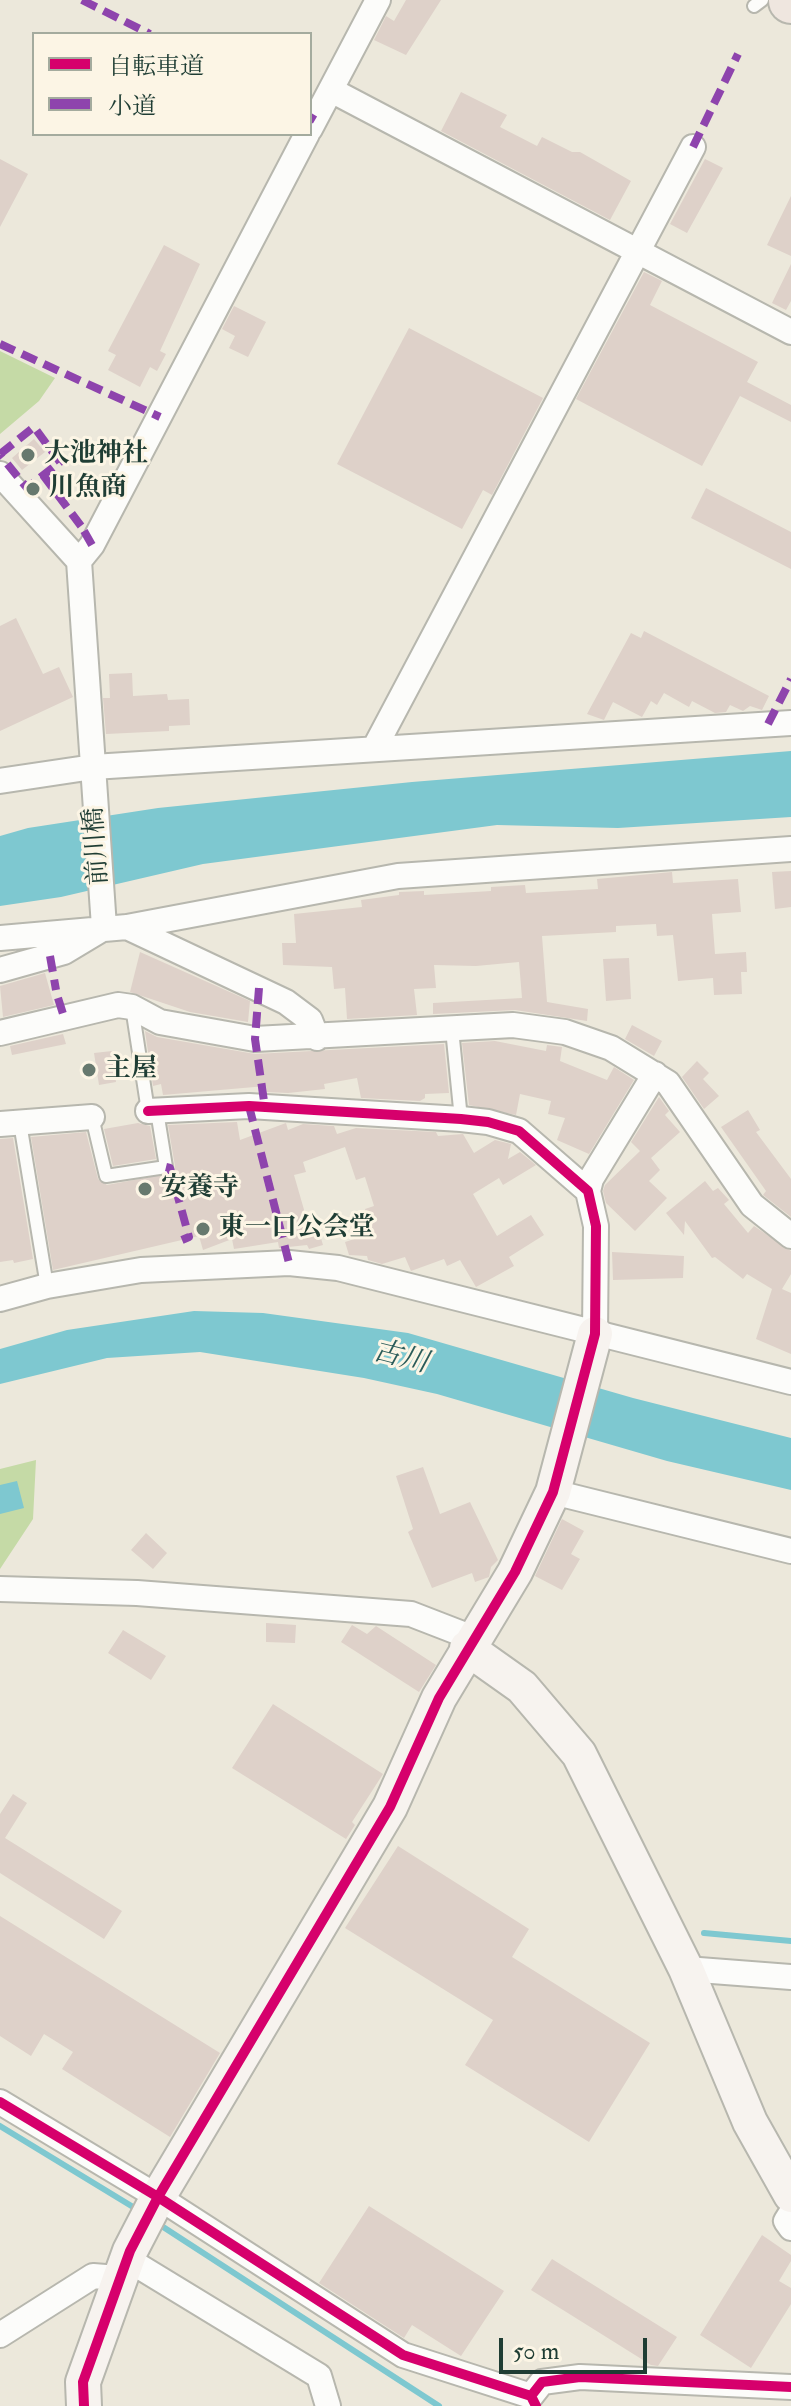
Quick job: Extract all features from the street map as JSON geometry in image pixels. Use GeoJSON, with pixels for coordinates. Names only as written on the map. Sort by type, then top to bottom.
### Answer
{"type":"FeatureCollection","features":[{"type":"Feature","properties":{"kind":"street"},"geometry":{"type":"LineString","coordinates":[[312,126],[378,0]]}},
{"type":"Feature","properties":{"kind":"street"},"geometry":{"type":"LineString","coordinates":[[331,90],[791,332]]}},
{"type":"Feature","properties":{"kind":"street"},"geometry":{"type":"LineString","coordinates":[[0,474],[79,561],[92,545],[307,136]]}},
{"type":"Feature","properties":{"kind":"street"},"geometry":{"type":"LineString","coordinates":[[375,747],[693,147]]}},
{"type":"Feature","properties":{"kind":"street","name":"前川橋"},"geometry":{"type":"LineString","coordinates":[[79,561],[93,774],[111,922]]}},
{"type":"Feature","properties":{"kind":"street"},"geometry":{"type":"LineString","coordinates":[[0,781],[375,747],[791,723]]}},
{"type":"Feature","properties":{"kind":"street"},"geometry":{"type":"LineString","coordinates":[[0,938],[398,876],[791,849]]}},
{"type":"Feature","properties":{"kind":"street"},"geometry":{"type":"LineString","coordinates":[[0,970],[64,952],[111,922]]}},
{"type":"Feature","properties":{"kind":"street"},"geometry":{"type":"LineString","coordinates":[[111,922],[286,1002],[310,1020],[317,1038]]}},
{"type":"Feature","properties":{"kind":"street"},"geometry":{"type":"LineString","coordinates":[[0,1033],[118,1005],[132,1007],[160,1022],[255,1039],[513,1025],[565,1032],[611,1048],[655,1074],[680,1097],[752,1205],[791,1236]]}},
{"type":"Feature","properties":{"kind":"street"},"geometry":{"type":"LineString","coordinates":[[84,2406],[83,2382],[125,2263],[158,2197],[390,1807],[439,1698],[515,1572],[554,1486],[593,1340],[596,1226],[588,1191],[591,1179],[655,1074]]}},
{"type":"Feature","properties":{"kind":"street"},"geometry":{"type":"LineString","coordinates":[[152,1111],[249,1106],[488,1122],[519,1131],[588,1191]]}},
{"type":"Feature","properties":{"kind":"street"},"geometry":{"type":"LineString","coordinates":[[10,1123],[92,1117]]}},
{"type":"Feature","properties":{"kind":"street"},"geometry":{"type":"LineString","coordinates":[[0,1299],[47,1286],[141,1270],[289,1263],[338,1268],[593,1340],[791,1382]]}},
{"type":"Feature","properties":{"kind":"street"},"geometry":{"type":"LineString","coordinates":[[554,1486],[791,1551]]}},
{"type":"Feature","properties":{"kind":"street"},"geometry":{"type":"LineString","coordinates":[[0,1589],[137,1593],[411,1614],[470,1643],[522,1687],[579,1754],[686,1969],[750,2122],[791,2195]]}},
{"type":"Feature","properties":{"kind":"street"},"geometry":{"type":"LineString","coordinates":[[686,1969],[791,1977]]}},
{"type":"Feature","properties":{"kind":"street"},"geometry":{"type":"LineString","coordinates":[[0,2102],[158,2197],[403,2355],[531,2396],[542,2382],[580,2377],[791,2387]]}},
{"type":"Feature","properties":{"kind":"street"},"geometry":{"type":"LineString","coordinates":[[791,2213],[786,2221],[791,2228]]}},
{"type":"Feature","properties":{"kind":"street"},"geometry":{"type":"LineString","coordinates":[[0,2335],[93,2276],[125,2263]]}},
{"type":"Feature","properties":{"kind":"street"},"geometry":{"type":"LineString","coordinates":[[125,2263],[319,2376],[328,2406]]}},
{"type":"Feature","properties":{"kind":"lane"},"geometry":{"type":"LineString","coordinates":[[92,1117],[106,1176],[166,1167],[132,1007]]}},
{"type":"Feature","properties":{"kind":"lane"},"geometry":{"type":"LineString","coordinates":[[452,1029],[461,1119]]}},
{"type":"Feature","properties":{"kind":"lane"},"geometry":{"type":"LineString","coordinates":[[10,1123],[47,1286]]}},
{"type":"Feature","properties":{"kind":"green space"},"geometry":{"type":"Polygon","coordinates":[[[0,351],[55,378],[39,401],[0,434],[0,351]]]}},
{"type":"Feature","properties":{"kind":"green space"},"geometry":{"type":"Polygon","coordinates":[[[36,1460],[33,1519],[0,1569],[0,1469],[36,1460]]]}},
{"type":"Feature","properties":{"kind":"water"},"geometry":{"type":"Polygon","coordinates":[[[791,751],[791,817],[618,828],[497,825],[203,864],[61,897],[0,906],[0,836],[28,828],[158,808],[412,782],[791,751]]]}},
{"type":"Feature","properties":{"kind":"water","name":"古川"},"geometry":{"type":"Polygon","coordinates":[[[194,1311],[263,1313],[408,1333],[633,1398],[791,1438],[791,1490],[667,1461],[437,1394],[364,1378],[200,1352],[107,1358],[0,1384],[0,1349],[67,1330],[194,1311]]]}},
{"type":"Feature","properties":{"kind":"water"},"geometry":{"type":"Polygon","coordinates":[[[17,1481],[24,1508],[0,1514],[0,1485],[17,1481]]]}},
{"type":"Feature","properties":{"kind":"building"},"geometry":{"type":"Polygon","coordinates":[[[406,0],[441,0],[406,55],[374,40],[386,16],[394,21],[406,0]]]}},
{"type":"Feature","properties":{"kind":"building"},"geometry":{"type":"Polygon","coordinates":[[[461,92],[507,115],[500,127],[537,146],[542,137],[572,152],[580,152],[631,181],[610,220],[441,131],[461,92]]]}},
{"type":"Feature","properties":{"kind":"building"},"geometry":{"type":"Polygon","coordinates":[[[0,159],[28,174],[0,227],[0,159]]]}},
{"type":"Feature","properties":{"kind":"building"},"geometry":{"type":"Polygon","coordinates":[[[705,159],[723,168],[687,233],[670,224],[705,159]]]}},
{"type":"Feature","properties":{"kind":"building"},"geometry":{"type":"Polygon","coordinates":[[[791,196],[791,256],[767,245],[791,196]]]}},
{"type":"Feature","properties":{"kind":"building"},"geometry":{"type":"Polygon","coordinates":[[[164,245],[200,264],[160,351],[166,354],[157,371],[150,367],[140,387],[108,370],[116,355],[108,351],[164,245]]]}},
{"type":"Feature","properties":{"kind":"building"},"geometry":{"type":"Polygon","coordinates":[[[791,264],[791,301],[786,310],[772,303],[791,264]]]}},
{"type":"Feature","properties":{"kind":"building"},"geometry":{"type":"Polygon","coordinates":[[[644,272],[662,281],[650,305],[758,362],[747,382],[791,405],[791,422],[740,396],[702,466],[576,399],[644,272]]]}},
{"type":"Feature","properties":{"kind":"building"},"geometry":{"type":"Polygon","coordinates":[[[234,306],[266,322],[248,357],[229,348],[235,336],[222,329],[234,306]]]}},
{"type":"Feature","properties":{"kind":"building"},"geometry":{"type":"Polygon","coordinates":[[[409,328],[543,398],[492,495],[483,490],[462,529],[337,464],[409,328]]]}},
{"type":"Feature","properties":{"kind":"building","name":"大池神社"},"geometry":{"type":"Polygon","coordinates":[[[34,439],[45,452],[22,470],[12,458],[34,439]]]}},
{"type":"Feature","properties":{"kind":"building"},"geometry":{"type":"Polygon","coordinates":[[[706,488],[791,532],[791,569],[691,518],[706,488]]]}},
{"type":"Feature","properties":{"kind":"building"},"geometry":{"type":"Polygon","coordinates":[[[16,618],[43,674],[59,667],[73,697],[0,731],[0,626],[16,618]]]}},
{"type":"Feature","properties":{"kind":"building"},"geometry":{"type":"Polygon","coordinates":[[[644,631],[769,696],[762,710],[750,706],[743,711],[730,705],[726,712],[715,713],[692,701],[689,707],[664,693],[657,705],[651,701],[642,717],[613,702],[604,720],[587,714],[631,633],[641,638],[644,631]]]}},
{"type":"Feature","properties":{"kind":"building"},"geometry":{"type":"Polygon","coordinates":[[[132,673],[133,696],[167,694],[168,700],[189,699],[190,725],[169,726],[169,731],[106,734],[103,698],[110,698],[109,674],[132,673]]]}},
{"type":"Feature","properties":{"kind":"building"},"geometry":{"type":"Polygon","coordinates":[[[791,871],[791,907],[775,909],[772,872],[791,871]]]}},
{"type":"Feature","properties":{"kind":"building"},"geometry":{"type":"Polygon","coordinates":[[[672,872],[673,883],[738,879],[741,912],[712,914],[715,954],[746,952],[747,972],[741,972],[742,994],[714,995],[713,978],[678,981],[673,935],[657,936],[656,924],[616,926],[616,932],[542,936],[547,1002],[588,1009],[587,1021],[515,1010],[433,1014],[433,1003],[522,998],[519,962],[476,966],[434,965],[436,988],[414,989],[417,1015],[347,1019],[345,988],[334,989],[332,967],[283,965],[282,943],[296,943],[294,914],[362,907],[361,900],[399,895],[399,892],[424,891],[424,895],[491,891],[491,887],[525,885],[526,893],[598,889],[597,879],[672,872]]]}},
{"type":"Feature","properties":{"kind":"building"},"geometry":{"type":"Polygon","coordinates":[[[140,952],[250,1001],[248,1022],[190,1012],[130,992],[140,952]]]}},
{"type":"Feature","properties":{"kind":"building"},"geometry":{"type":"Polygon","coordinates":[[[629,958],[631,999],[606,1001],[603,959],[629,958]]]}},
{"type":"Feature","properties":{"kind":"building"},"geometry":{"type":"Polygon","coordinates":[[[45,973],[54,1005],[3,1017],[0,986],[45,973]]]}},
{"type":"Feature","properties":{"kind":"building"},"geometry":{"type":"Polygon","coordinates":[[[632,1025],[662,1041],[654,1056],[625,1039],[632,1025]]]}},
{"type":"Feature","properties":{"kind":"building"},"geometry":{"type":"Polygon","coordinates":[[[145,1031],[157,1037],[255,1054],[444,1044],[449,1093],[425,1094],[420,1101],[361,1098],[357,1078],[324,1084],[325,1089],[288,1093],[267,1092],[266,1086],[163,1095],[161,1084],[153,1086],[145,1031]]]}},
{"type":"Feature","properties":{"kind":"building"},"geometry":{"type":"Polygon","coordinates":[[[63,1034],[66,1044],[12,1055],[10,1046],[63,1034]]]}},
{"type":"Feature","properties":{"kind":"building"},"geometry":{"type":"Polygon","coordinates":[[[495,1041],[546,1051],[547,1045],[562,1047],[560,1061],[607,1080],[614,1067],[634,1080],[589,1154],[557,1140],[565,1118],[548,1114],[551,1101],[520,1094],[516,1115],[469,1105],[462,1043],[495,1041]]]}},
{"type":"Feature","properties":{"kind":"building"},"geometry":{"type":"Polygon","coordinates":[[[112,1051],[116,1082],[99,1085],[94,1053],[112,1051]]]}},
{"type":"Feature","properties":{"kind":"building"},"geometry":{"type":"Polygon","coordinates":[[[697,1061],[709,1073],[703,1079],[719,1096],[704,1109],[682,1077],[697,1061]]]}},
{"type":"Feature","properties":{"kind":"building"},"geometry":{"type":"Polygon","coordinates":[[[659,1097],[669,1111],[665,1115],[680,1132],[651,1158],[660,1170],[649,1181],[667,1198],[635,1231],[606,1203],[603,1191],[605,1185],[640,1151],[631,1142],[659,1097]]]}},
{"type":"Feature","properties":{"kind":"building"},"geometry":{"type":"Polygon","coordinates":[[[748,1110],[760,1130],[756,1132],[791,1179],[791,1217],[763,1195],[766,1191],[721,1127],[748,1110]]]}},
{"type":"Feature","properties":{"kind":"building"},"geometry":{"type":"Polygon","coordinates":[[[237,1122],[240,1140],[286,1123],[288,1130],[303,1124],[334,1126],[337,1134],[356,1128],[436,1132],[438,1136],[463,1134],[474,1153],[495,1140],[511,1144],[508,1159],[520,1152],[536,1165],[503,1185],[499,1178],[473,1194],[497,1236],[531,1215],[544,1235],[509,1257],[514,1266],[476,1287],[460,1260],[447,1266],[444,1259],[411,1271],[405,1257],[382,1264],[368,1260],[367,1256],[349,1255],[345,1242],[373,1233],[365,1209],[374,1206],[365,1177],[356,1180],[345,1147],[303,1162],[306,1172],[294,1175],[309,1227],[317,1225],[323,1245],[309,1249],[307,1245],[279,1248],[278,1242],[234,1249],[232,1239],[203,1250],[199,1236],[53,1270],[31,1137],[86,1132],[98,1179],[107,1185],[172,1173],[175,1166],[168,1125],[237,1122]]]}},
{"type":"Feature","properties":{"kind":"building"},"geometry":{"type":"Polygon","coordinates":[[[138,1123],[150,1126],[156,1159],[113,1166],[104,1129],[138,1123]]]}},
{"type":"Feature","properties":{"kind":"building"},"geometry":{"type":"Polygon","coordinates":[[[13,1138],[33,1259],[14,1263],[13,1260],[0,1262],[0,1139],[13,1138]]]}},
{"type":"Feature","properties":{"kind":"building"},"geometry":{"type":"Polygon","coordinates":[[[705,1181],[713,1191],[718,1188],[729,1200],[724,1204],[748,1233],[754,1226],[791,1251],[791,1274],[782,1289],[791,1293],[791,1354],[756,1339],[772,1289],[747,1274],[743,1279],[715,1257],[712,1258],[685,1221],[684,1235],[666,1213],[705,1181]]]}},
{"type":"Feature","properties":{"kind":"building"},"geometry":{"type":"Polygon","coordinates":[[[612,1252],[684,1256],[683,1278],[613,1280],[612,1252]]]}},
{"type":"Feature","properties":{"kind":"building"},"geometry":{"type":"Polygon","coordinates":[[[423,1467],[440,1514],[470,1502],[498,1560],[491,1567],[489,1577],[475,1582],[472,1573],[432,1588],[408,1532],[413,1529],[396,1476],[423,1467]]]}},
{"type":"Feature","properties":{"kind":"building"},"geometry":{"type":"Polygon","coordinates":[[[562,1519],[584,1531],[571,1554],[580,1559],[562,1590],[535,1576],[562,1519]]]}},
{"type":"Feature","properties":{"kind":"building"},"geometry":{"type":"Polygon","coordinates":[[[146,1533],[167,1553],[153,1569],[131,1550],[146,1533]]]}},
{"type":"Feature","properties":{"kind":"building"},"geometry":{"type":"Polygon","coordinates":[[[266,1623],[296,1625],[295,1643],[266,1642],[266,1623]]]}},
{"type":"Feature","properties":{"kind":"building"},"geometry":{"type":"Polygon","coordinates":[[[352,1625],[367,1634],[376,1626],[436,1665],[419,1692],[341,1642],[352,1625]]]}},
{"type":"Feature","properties":{"kind":"building"},"geometry":{"type":"Polygon","coordinates":[[[123,1630],[166,1656],[151,1680],[108,1653],[123,1630]]]}},
{"type":"Feature","properties":{"kind":"building"},"geometry":{"type":"Polygon","coordinates":[[[273,1704],[383,1774],[352,1822],[355,1825],[346,1839],[232,1768],[273,1704]]]}},
{"type":"Feature","properties":{"kind":"building"},"geometry":{"type":"Polygon","coordinates":[[[13,1794],[27,1803],[5,1838],[122,1911],[104,1939],[0,1873],[0,1814],[13,1794]]]}},
{"type":"Feature","properties":{"kind":"building"},"geometry":{"type":"Polygon","coordinates":[[[398,1846],[529,1929],[512,1957],[650,2043],[589,2142],[465,2065],[493,2020],[345,1928],[398,1846]]]}},
{"type":"Feature","properties":{"kind":"building"},"geometry":{"type":"Polygon","coordinates":[[[0,1916],[220,2053],[170,2137],[62,2069],[73,2052],[44,2034],[31,2056],[0,2036],[0,1916]]]}},
{"type":"Feature","properties":{"kind":"building"},"geometry":{"type":"Polygon","coordinates":[[[369,2206],[504,2291],[461,2356],[412,2325],[404,2338],[319,2283],[369,2206]]]}},
{"type":"Feature","properties":{"kind":"building"},"geometry":{"type":"Polygon","coordinates":[[[762,2235],[791,2255],[791,2261],[779,2281],[791,2288],[791,2304],[751,2368],[700,2335],[762,2235]]]}},
{"type":"Feature","properties":{"kind":"building"},"geometry":{"type":"Polygon","coordinates":[[[552,2259],[677,2337],[658,2366],[651,2365],[531,2290],[552,2259]]]}},
{"type":"Feature","properties":{"kind":"waterway"},"geometry":{"type":"LineString","coordinates":[[704,1933],[791,1941]]}},
{"type":"Feature","properties":{"kind":"waterway"},"geometry":{"type":"LineString","coordinates":[[0,2126],[138,2210]]}},
{"type":"Feature","properties":{"kind":"waterway"},"geometry":{"type":"LineString","coordinates":[[157,2223],[439,2406]]}},
{"type":"Feature","properties":{"kind":"marked path"},"geometry":{"type":"LineString","coordinates":[[82,0],[146,32]]}},
{"type":"Feature","properties":{"kind":"marked path"},"geometry":{"type":"LineString","coordinates":[[693,147],[738,54]]}},
{"type":"Feature","properties":{"kind":"marked path"},"geometry":{"type":"LineString","coordinates":[[0,344],[160,417]]}},
{"type":"Feature","properties":{"kind":"marked path"},"geometry":{"type":"LineString","coordinates":[[0,454],[34,427],[60,462],[27,488],[0,455]]}},
{"type":"Feature","properties":{"kind":"marked path"},"geometry":{"type":"LineString","coordinates":[[43,475],[81,526]]}},
{"type":"Feature","properties":{"kind":"marked path"},"geometry":{"type":"LineString","coordinates":[[84,531],[92,545]]}},
{"type":"Feature","properties":{"kind":"marked path"},"geometry":{"type":"LineString","coordinates":[[768,724],[791,679]]}},
{"type":"Feature","properties":{"kind":"marked path"},"geometry":{"type":"LineString","coordinates":[[50,956],[56,990]]}},
{"type":"Feature","properties":{"kind":"marked path"},"geometry":{"type":"LineString","coordinates":[[259,988],[255,1039],[265,1108]]}},
{"type":"Feature","properties":{"kind":"marked path"},"geometry":{"type":"LineString","coordinates":[[58,998],[64,1017]]}},
{"type":"Feature","properties":{"kind":"marked path"},"geometry":{"type":"LineString","coordinates":[[249,1106],[289,1263]]}},
{"type":"Feature","properties":{"kind":"marked path"},"geometry":{"type":"LineString","coordinates":[[166,1167],[170,1168],[189,1237],[182,1240]]}},
{"type":"Feature","properties":{"kind":"cycle path"},"geometry":{"type":"LineString","coordinates":[[84,2406],[83,2382],[130,2251],[158,2197],[390,1807],[439,1698],[515,1572],[553,1492],[595,1334],[596,1226],[588,1191],[519,1131],[488,1122],[461,1119],[249,1106],[148,1111]]}},
{"type":"Feature","properties":{"kind":"cycle path"},"geometry":{"type":"LineString","coordinates":[[0,2102],[158,2197],[403,2355],[531,2396],[536,2406]]}},
{"type":"Feature","properties":{"kind":"cycle path"},"geometry":{"type":"LineString","coordinates":[[531,2396],[542,2382],[580,2377],[791,2387]]}},
{"type":"Feature","properties":{"kind":"place","name":"大池神社"},"geometry":{"type":"Point","coordinates":[28,455]}},
{"type":"Feature","properties":{"kind":"place","name":"川魚商"},"geometry":{"type":"Point","coordinates":[33,489]}},
{"type":"Feature","properties":{"kind":"place","name":"主屋"},"geometry":{"type":"Point","coordinates":[89,1070]}},
{"type":"Feature","properties":{"kind":"place","name":"安養寺"},"geometry":{"type":"Point","coordinates":[145,1189]}},
{"type":"Feature","properties":{"kind":"place","name":"東一口公会堂"},"geometry":{"type":"Point","coordinates":[203,1229]}}]}
